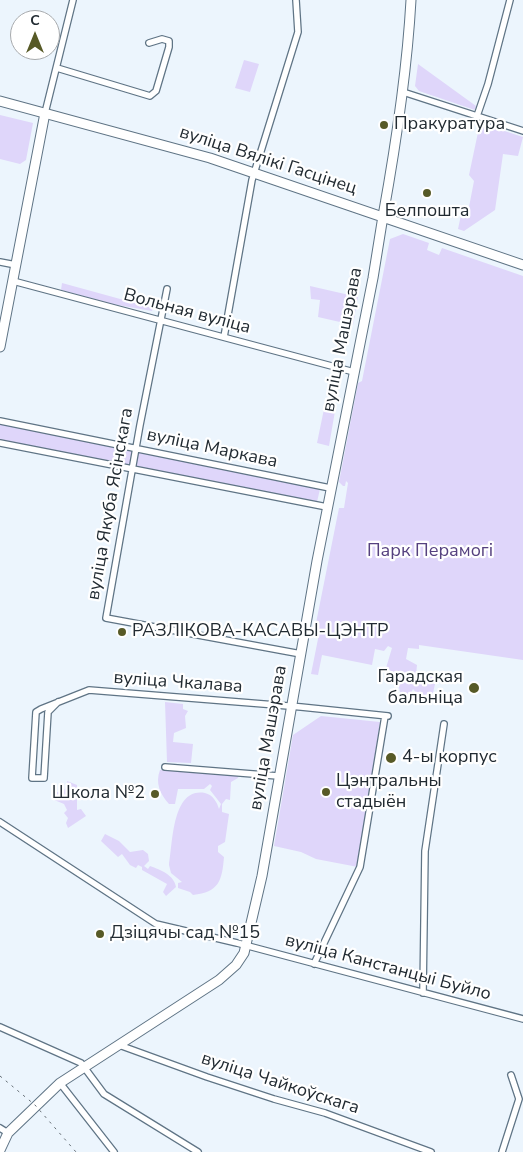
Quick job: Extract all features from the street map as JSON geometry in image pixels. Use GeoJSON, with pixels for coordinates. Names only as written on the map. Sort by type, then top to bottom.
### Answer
{"type":"FeatureCollection","features":[{"type":"Feature","properties":{"kind":"main road","name":"вуліца Машэрава"},"geometry":{"type":"LineString","coordinates":[[0,1150],[4,1131],[60,1083],[219,980],[236,965],[246,946],[262,876],[278,776],[330,488],[383,216],[403,92],[411,0]]}},
{"type":"Feature","properties":{"kind":"main road","name":"вуліца Вялікі Гасцінец"},"geometry":{"type":"LineString","coordinates":[[0,101],[126,134],[255,173],[523,265]]}},
{"type":"Feature","properties":{"kind":"main road"},"geometry":{"type":"LineString","coordinates":[[0,347],[45,113]]}},
{"type":"Feature","properties":{"kind":"street"},"geometry":{"type":"LineString","coordinates":[[45,113],[73,0]]}},
{"type":"Feature","properties":{"kind":"street"},"geometry":{"type":"LineString","coordinates":[[224,337],[255,173],[298,32],[296,0]]}},
{"type":"Feature","properties":{"kind":"street"},"geometry":{"type":"LineString","coordinates":[[477,116],[488,84],[510,0]]}},
{"type":"Feature","properties":{"kind":"street"},"geometry":{"type":"LineString","coordinates":[[57,68],[111,82],[122,88],[150,96],[156,91],[170,47],[169,41],[162,39],[149,43]]}},
{"type":"Feature","properties":{"kind":"street"},"geometry":{"type":"LineString","coordinates":[[403,92],[523,131]]}},
{"type":"Feature","properties":{"kind":"street"},"geometry":{"type":"LineString","coordinates":[[0,262],[16,265]]}},
{"type":"Feature","properties":{"kind":"street","name":"Вольная вуліца"},"geometry":{"type":"LineString","coordinates":[[13,281],[354,372]]}},
{"type":"Feature","properties":{"kind":"street","name":"вуліца Якуба Ясінскага"},"geometry":{"type":"LineString","coordinates":[[167,289],[106,618],[301,654]]}},
{"type":"Feature","properties":{"kind":"street","name":"вуліца Маркава"},"geometry":{"type":"LineString","coordinates":[[0,421],[330,488]]}},
{"type":"Feature","properties":{"kind":"street","name":"вуліца Маркава"},"geometry":{"type":"LineString","coordinates":[[0,443],[327,507]]}},
{"type":"Feature","properties":{"kind":"street","name":"вуліца Чкалава"},"geometry":{"type":"LineString","coordinates":[[58,702],[48,712],[44,778],[32,778],[36,712],[58,702],[89,690],[292,706],[386,716],[360,867],[314,964]]}},
{"type":"Feature","properties":{"kind":"street"},"geometry":{"type":"LineString","coordinates":[[423,993],[425,851],[444,724]]}},
{"type":"Feature","properties":{"kind":"street"},"geometry":{"type":"LineString","coordinates":[[165,767],[278,776]]}},
{"type":"Feature","properties":{"kind":"street","name":"вуліца Канстанцыі Буйло"},"geometry":{"type":"LineString","coordinates":[[0,822],[156,924],[523,1019]]}},
{"type":"Feature","properties":{"kind":"street"},"geometry":{"type":"LineString","coordinates":[[0,1027],[73,1059],[84,1066],[104,1094],[198,1152]]}},
{"type":"Feature","properties":{"kind":"street","name":"вуліца Чайкоўскага"},"geometry":{"type":"LineString","coordinates":[[119,1045],[207,1077],[325,1113],[431,1152]]}},
{"type":"Feature","properties":{"kind":"street"},"geometry":{"type":"LineString","coordinates":[[502,1152],[519,1099],[511,1075]]}},
{"type":"Feature","properties":{"kind":"street"},"geometry":{"type":"LineString","coordinates":[[60,1083],[114,1152]]}},
{"type":"Feature","properties":{"kind":"green space"},"geometry":{"type":"Polygon","coordinates":[[[244,60],[259,64],[250,92],[235,88],[244,60]]]}},
{"type":"Feature","properties":{"kind":"green space"},"geometry":{"type":"Polygon","coordinates":[[[418,64],[476,106],[475,110],[419,91],[415,86],[418,64]]]}},
{"type":"Feature","properties":{"kind":"green space"},"geometry":{"type":"Polygon","coordinates":[[[0,115],[33,123],[26,160],[20,164],[0,159],[0,115]]]}},
{"type":"Feature","properties":{"kind":"green space"},"geometry":{"type":"Polygon","coordinates":[[[480,123],[523,137],[518,156],[503,154],[495,210],[464,231],[458,229],[461,215],[469,207],[474,181],[469,175],[480,123]]]}},
{"type":"Feature","properties":{"kind":"green space","name":"Парк Перамогі"},"geometry":{"type":"Polygon","coordinates":[[[403,234],[429,243],[427,250],[439,255],[442,248],[523,276],[523,660],[419,645],[419,649],[408,648],[406,659],[417,665],[416,675],[432,673],[435,684],[433,693],[419,696],[413,689],[410,695],[401,696],[396,674],[386,668],[392,648],[388,646],[384,651],[375,649],[372,665],[322,655],[318,675],[311,674],[319,634],[319,622],[316,623],[339,508],[344,508],[348,483],[346,481],[345,486],[343,486],[339,482],[358,383],[362,381],[390,239],[403,234]]]}},
{"type":"Feature","properties":{"kind":"green space"},"geometry":{"type":"Polygon","coordinates":[[[62,283],[153,308],[152,311],[112,304],[61,290],[62,283]]]}},
{"type":"Feature","properties":{"kind":"green space"},"geometry":{"type":"Polygon","coordinates":[[[310,286],[358,297],[353,325],[318,317],[320,300],[311,299],[310,286]]]}},
{"type":"Feature","properties":{"kind":"green space"},"geometry":{"type":"Polygon","coordinates":[[[324,409],[335,411],[329,446],[317,443],[324,409]]]}},
{"type":"Feature","properties":{"kind":"green space"},"geometry":{"type":"Polygon","coordinates":[[[0,424],[320,489],[317,502],[0,440],[0,424]]]}},
{"type":"Feature","properties":{"kind":"green space"},"geometry":{"type":"Polygon","coordinates":[[[165,702],[183,704],[183,709],[188,711],[185,716],[186,728],[174,733],[173,742],[193,744],[191,763],[167,762],[165,702]]]}},
{"type":"Feature","properties":{"kind":"green space","name":"Цэнтральны стадыён"},"geometry":{"type":"Polygon","coordinates":[[[321,716],[380,722],[358,867],[316,859],[301,852],[274,846],[293,735],[321,716]]]}},
{"type":"Feature","properties":{"kind":"green space"},"geometry":{"type":"Polygon","coordinates":[[[160,770],[239,774],[238,778],[231,782],[230,800],[226,799],[222,804],[222,812],[229,814],[225,842],[218,846],[218,852],[224,857],[222,873],[218,884],[209,891],[193,895],[178,888],[178,883],[182,882],[171,873],[169,865],[173,831],[180,807],[186,798],[194,793],[210,795],[216,801],[219,809],[221,804],[210,790],[212,786],[210,784],[204,789],[178,789],[175,804],[169,804],[159,788],[160,770]]]}},
{"type":"Feature","properties":{"kind":"green space"},"geometry":{"type":"Polygon","coordinates":[[[67,781],[77,785],[77,810],[81,809],[86,816],[68,828],[66,823],[68,818],[64,813],[67,810],[64,804],[52,799],[54,793],[65,789],[67,781]]]}},
{"type":"Feature","properties":{"kind":"green space"},"geometry":{"type":"Polygon","coordinates":[[[105,834],[119,841],[130,852],[143,850],[148,854],[149,861],[144,866],[148,869],[150,866],[166,874],[173,879],[176,887],[166,896],[163,892],[167,884],[142,870],[142,867],[138,865],[136,868],[130,865],[122,854],[118,857],[101,841],[105,834]]]}},
{"type":"Feature","properties":{"kind":"railway"},"geometry":{"type":"LineString","coordinates":[[0,1076],[35,1105],[76,1152]]}},
{"type":"Feature","properties":{"kind":"place","name":"Пракуратура"},"geometry":{"type":"Point","coordinates":[384,125]}},
{"type":"Feature","properties":{"kind":"place","name":"Белпошта"},"geometry":{"type":"Point","coordinates":[427,193]}},
{"type":"Feature","properties":{"kind":"place","name":"РАЗЛІКОВА-КАСАВЫ-ЦЭНТР"},"geometry":{"type":"Point","coordinates":[122,632]}},
{"type":"Feature","properties":{"kind":"place","name":"Гарадская бальніца"},"geometry":{"type":"Point","coordinates":[474,688]}},
{"type":"Feature","properties":{"kind":"place","name":"4-ы корпус"},"geometry":{"type":"Point","coordinates":[391,758]}},
{"type":"Feature","properties":{"kind":"place","name":"Цэнтральны стадыён"},"geometry":{"type":"Point","coordinates":[326,792]}},
{"type":"Feature","properties":{"kind":"place","name":"Школа №2"},"geometry":{"type":"Point","coordinates":[155,794]}},
{"type":"Feature","properties":{"kind":"place","name":"Дзіцячы сад №15"},"geometry":{"type":"Point","coordinates":[100,934]}}]}
